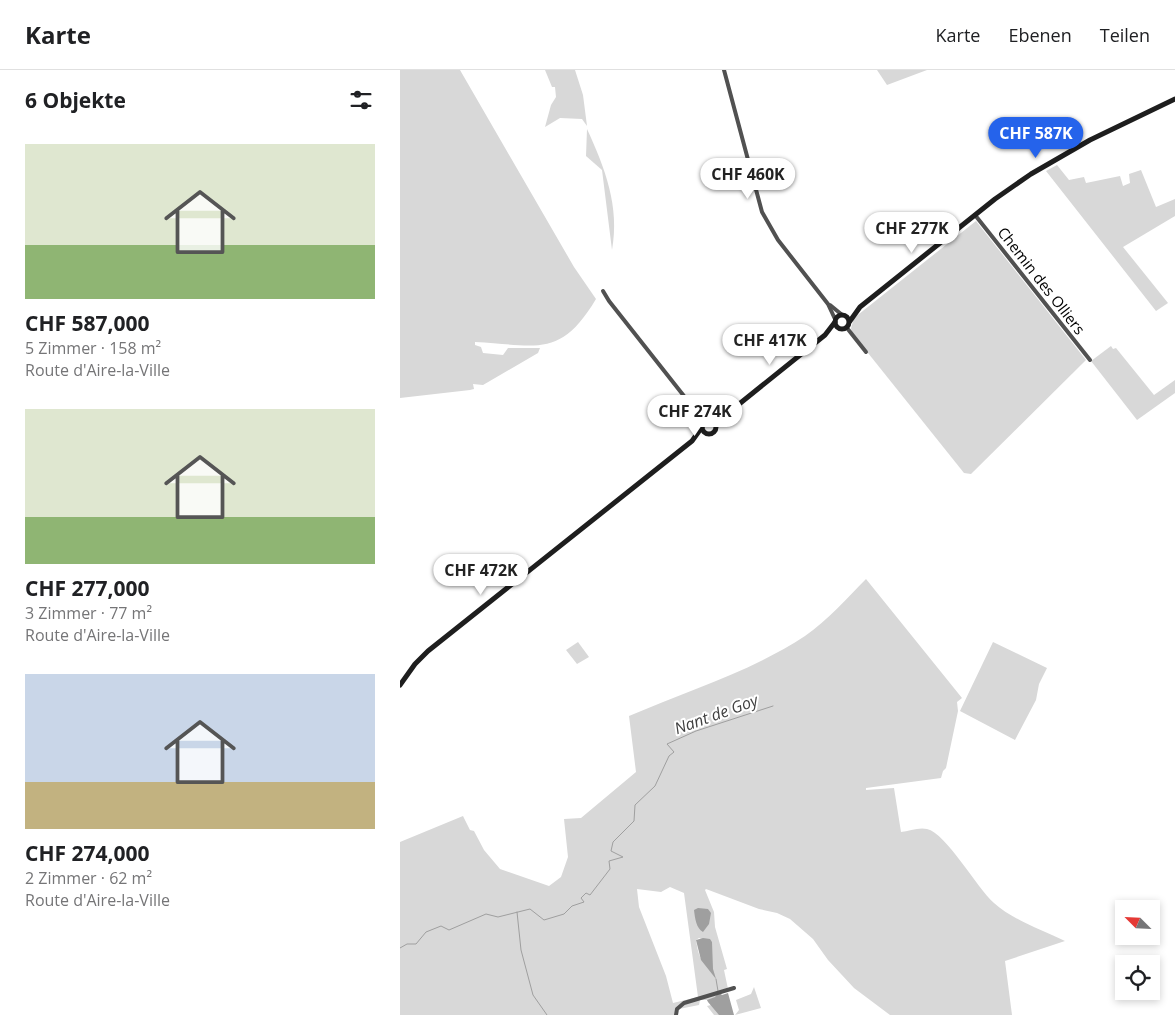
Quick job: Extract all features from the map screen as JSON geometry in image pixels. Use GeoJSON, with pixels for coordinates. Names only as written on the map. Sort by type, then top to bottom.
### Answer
{"type":"FeatureCollection","features":[{"type":"Feature","properties":{"kind":"main road"},"geometry":{"type":"LineString","coordinates":[[825,335],[844,328],[860,308],[1012,186],[1057,158],[1175,99]]}},
{"type":"Feature","properties":{"kind":"main road"},"geometry":{"type":"LineString","coordinates":[[400,685],[415,664],[434,646],[692,441],[714,433],[728,413],[825,335],[835,321],[843,314],[860,308]]}},
{"type":"Feature","properties":{"kind":"main road"},"geometry":{"type":"LineString","coordinates":[[843,314],[850,321]]}},
{"type":"Feature","properties":{"kind":"main road"},"geometry":{"type":"LineString","coordinates":[[835,321],[844,328]]}},
{"type":"Feature","properties":{"kind":"main road"},"geometry":{"type":"LineString","coordinates":[[692,441],[702,426],[710,420],[728,413]]}},
{"type":"Feature","properties":{"kind":"main road"},"geometry":{"type":"LineString","coordinates":[[710,420],[715,423],[717,428]]}},
{"type":"Feature","properties":{"kind":"main road"},"geometry":{"type":"LineString","coordinates":[[702,426],[704,432],[709,434]]}},
{"type":"Feature","properties":{"kind":"street"},"geometry":{"type":"LineString","coordinates":[[724,70],[762,212],[778,240],[828,304],[835,321]]}},
{"type":"Feature","properties":{"kind":"street","name":"Chemin des Olliers"},"geometry":{"type":"LineString","coordinates":[[975,215],[1090,360]]}},
{"type":"Feature","properties":{"kind":"street"},"geometry":{"type":"LineString","coordinates":[[603,291],[695,410],[702,426]]}},
{"type":"Feature","properties":{"kind":"street"},"geometry":{"type":"LineString","coordinates":[[828,304],[843,314]]}},
{"type":"Feature","properties":{"kind":"street"},"geometry":{"type":"LineString","coordinates":[[844,328],[866,352]]}},
{"type":"Feature","properties":{"kind":"street"},"geometry":{"type":"LineString","coordinates":[[695,410],[710,420]]}},
{"type":"Feature","properties":{"kind":"street"},"geometry":{"type":"LineString","coordinates":[[676,1015],[677,1009],[684,1003],[716,995],[734,988]]}},
{"type":"Feature","properties":{"kind":"shaded area"},"geometry":{"type":"Polygon","coordinates":[[[400,70],[460,70],[574,267],[596,299],[571,331],[558,340],[531,346],[475,342],[475,345],[481,347],[483,353],[503,355],[508,348],[540,348],[538,353],[483,385],[473,384],[474,389],[470,390],[400,398],[400,70]]]}},
{"type":"Feature","properties":{"kind":"shaded area"},"geometry":{"type":"Polygon","coordinates":[[[545,70],[575,70],[583,95],[587,126],[582,119],[560,118],[545,127],[551,105],[556,97],[555,87],[552,87],[545,70]]]}},
{"type":"Feature","properties":{"kind":"shaded area"},"geometry":{"type":"Polygon","coordinates":[[[877,70],[927,70],[887,85],[877,70]]]}},
{"type":"Feature","properties":{"kind":"shaded area"},"geometry":{"type":"Polygon","coordinates":[[[587,129],[600,158],[609,188],[614,218],[612,250],[602,170],[586,156],[587,129]]]}},
{"type":"Feature","properties":{"kind":"shaded area"},"geometry":{"type":"Polygon","coordinates":[[[1057,165],[1069,180],[1084,177],[1086,183],[1120,176],[1123,186],[1130,183],[1129,174],[1141,170],[1156,207],[1175,199],[1175,216],[1123,247],[1168,303],[1156,311],[1046,171],[1057,165]]]}},
{"type":"Feature","properties":{"kind":"shaded area"},"geometry":{"type":"Polygon","coordinates":[[[976,221],[1086,360],[971,474],[964,473],[852,333],[851,328],[854,318],[976,221]]]}},
{"type":"Feature","properties":{"kind":"shaded area"},"geometry":{"type":"Polygon","coordinates":[[[1111,346],[1113,349],[1116,348],[1154,395],[1175,380],[1175,393],[1137,420],[1091,361],[1111,346]]]}},
{"type":"Feature","properties":{"kind":"shaded area"},"geometry":{"type":"Polygon","coordinates":[[[866,579],[962,698],[957,702],[958,711],[946,768],[941,778],[866,788],[866,790],[894,788],[901,832],[927,829],[935,833],[952,850],[994,903],[1019,920],[1065,941],[1005,961],[1012,1015],[890,1015],[854,988],[828,960],[813,939],[790,919],[706,889],[714,912],[715,927],[727,969],[724,970],[728,989],[718,992],[722,1015],[714,1015],[707,1006],[711,1005],[707,1000],[700,1000],[699,1005],[679,1009],[676,1015],[400,1015],[400,842],[463,816],[470,830],[474,831],[484,850],[500,869],[549,886],[561,877],[568,857],[564,819],[581,818],[636,772],[629,716],[719,680],[784,649],[822,623],[866,579]],[[670,887],[661,892],[637,889],[639,907],[666,976],[673,1003],[698,997],[684,893],[670,887]],[[699,938],[696,940],[700,957],[712,969],[712,942],[699,938]]]}},
{"type":"Feature","properties":{"kind":"shaded area"},"geometry":{"type":"Polygon","coordinates":[[[578,642],[589,657],[577,664],[566,650],[578,642]]]}},
{"type":"Feature","properties":{"kind":"shaded area"},"geometry":{"type":"Polygon","coordinates":[[[993,642],[1047,668],[1039,684],[1036,700],[1015,740],[960,711],[993,642]]]}},
{"type":"Feature","properties":{"kind":"shaded area"},"geometry":{"type":"Polygon","coordinates":[[[698,908],[708,909],[711,913],[709,924],[703,932],[695,919],[694,910],[698,908]]]}},
{"type":"Feature","properties":{"kind":"shaded area"},"geometry":{"type":"Polygon","coordinates":[[[710,939],[712,942],[713,969],[716,979],[701,960],[696,940],[710,939]]]}},
{"type":"Feature","properties":{"kind":"shaded area"},"geometry":{"type":"Polygon","coordinates":[[[754,987],[761,1008],[735,1015],[739,1010],[736,1000],[751,994],[754,987]]]}},
{"type":"Feature","properties":{"kind":"shaded area"},"geometry":{"type":"Polygon","coordinates":[[[719,992],[722,995],[728,993],[734,1015],[719,1015],[708,1002],[707,1000],[715,997],[719,992]]]}},
{"type":"Feature","properties":{"kind":"waterway","name":"Nant de Goy"},"geometry":{"type":"LineString","coordinates":[[400,948],[407,944],[416,944],[426,932],[441,926],[449,930],[486,914],[498,917],[530,909],[544,920],[564,914],[572,906],[584,902],[581,898],[586,893],[590,895],[610,869],[609,861],[623,857],[611,851],[613,842],[634,821],[635,805],[655,786],[669,756],[674,752],[667,744],[696,731],[773,706]]}},
{"type":"Feature","properties":{"kind":"waterway"},"geometry":{"type":"LineString","coordinates":[[517,912],[521,950],[533,995],[547,1015]]}},
{"type":"Feature","properties":{"kind":"waterway"},"geometry":{"type":"LineString","coordinates":[[716,979],[718,991]]}}]}
